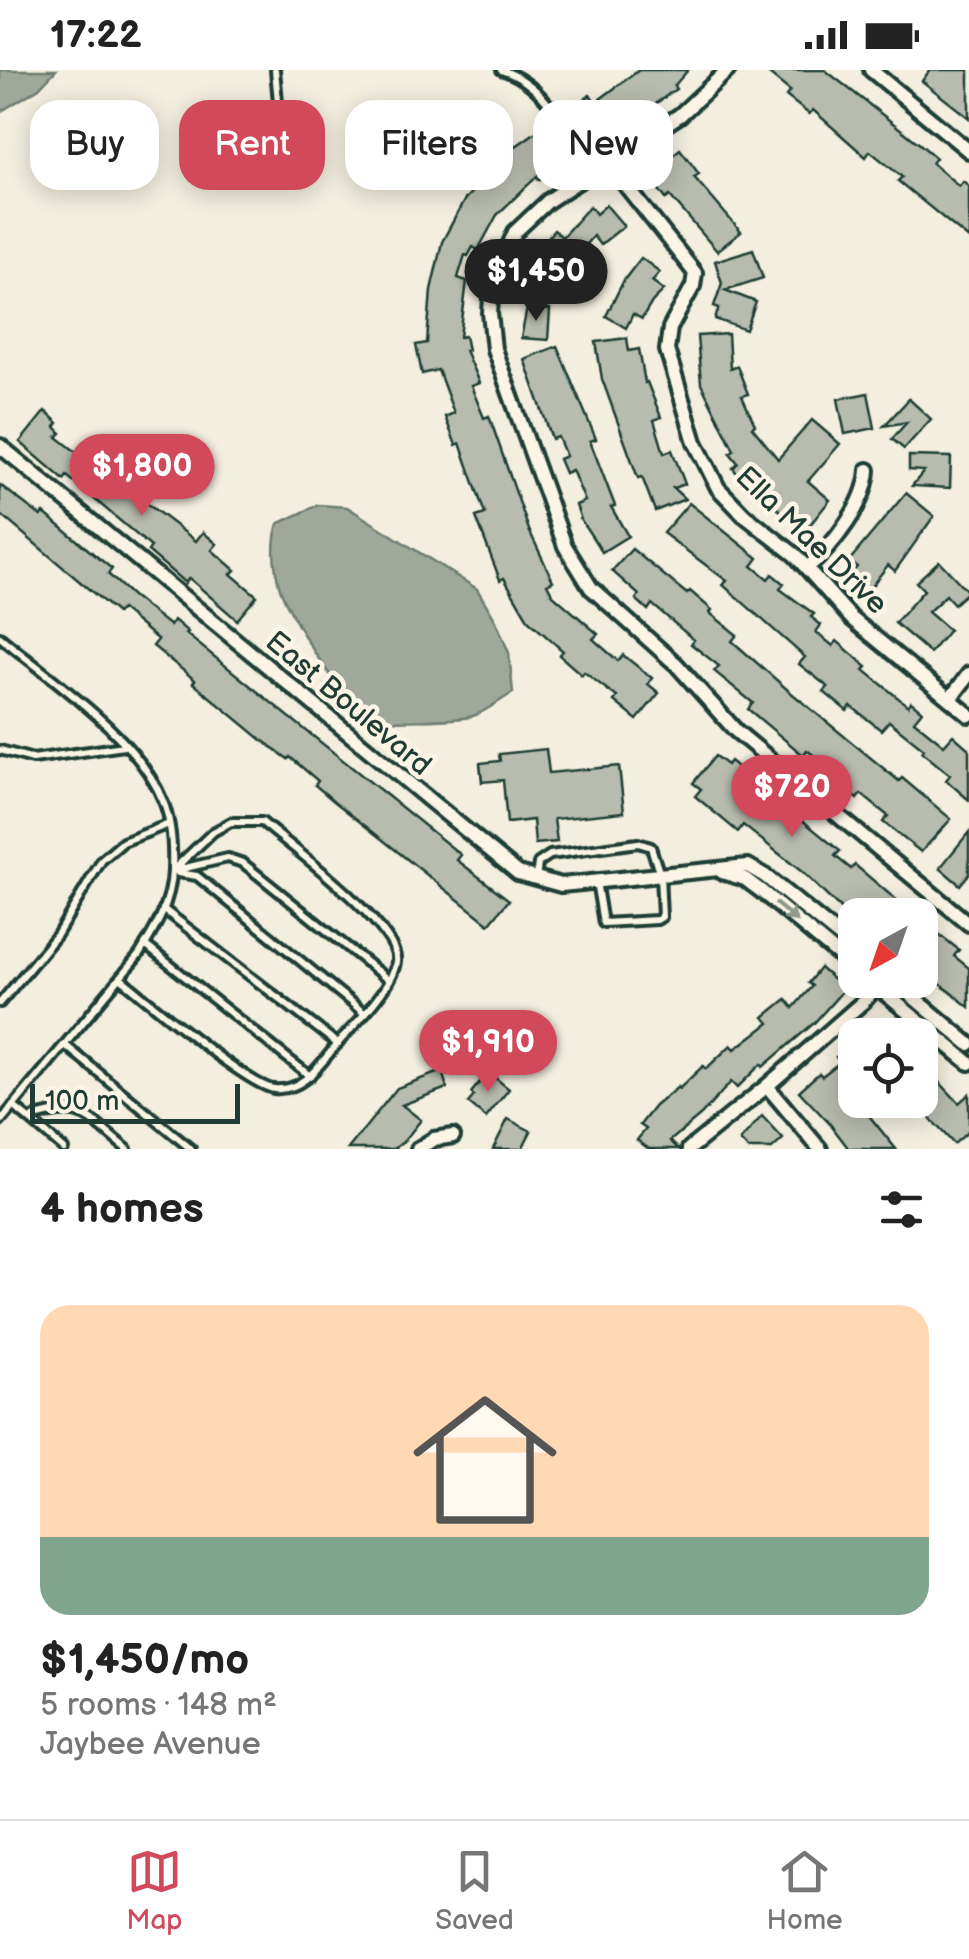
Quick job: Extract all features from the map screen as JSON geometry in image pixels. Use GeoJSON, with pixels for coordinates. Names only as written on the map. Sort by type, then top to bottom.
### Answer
{"type":"FeatureCollection","features":[{"type":"Feature","properties":{"kind":"street"},"geometry":{"type":"LineString","coordinates":[[673,120],[728,70]]}},
{"type":"Feature","properties":{"kind":"street"},"geometry":{"type":"LineString","coordinates":[[871,70],[969,151]]}},
{"type":"Feature","properties":{"kind":"street"},"geometry":{"type":"LineString","coordinates":[[564,190],[515,232],[492,285],[490,312],[494,349],[565,546],[591,588],[677,665],[736,731],[969,924]]}},
{"type":"Feature","properties":{"kind":"street","name":"Ella Mae Drive"},"geometry":{"type":"LineString","coordinates":[[629,190],[694,273],[694,286],[670,328],[666,350],[686,418],[706,466],[730,502],[807,568],[852,618],[969,715]]}},
{"type":"Feature","properties":{"kind":"street","name":"East Boulevard"},"geometry":{"type":"LineString","coordinates":[[0,446],[504,865],[536,880],[561,885],[748,866],[838,935]]}},
{"type":"Feature","properties":{"kind":"street"},"geometry":{"type":"LineString","coordinates":[[807,568],[864,496],[868,470]]}},
{"type":"Feature","properties":{"kind":"street"},"geometry":{"type":"LineString","coordinates":[[950,700],[969,674]]}},
{"type":"Feature","properties":{"kind":"street"},"geometry":{"type":"LineString","coordinates":[[710,870],[745,879],[838,954]]}},
{"type":"Feature","properties":{"kind":"street"},"geometry":{"type":"LineString","coordinates":[[689,1149],[767,1086],[859,998]]}},
{"type":"Feature","properties":{"kind":"street"},"geometry":{"type":"LineString","coordinates":[[894,998],[969,1064]]}},
{"type":"Feature","properties":{"kind":"street"},"geometry":{"type":"LineString","coordinates":[[914,998],[969,1044]]}},
{"type":"Feature","properties":{"kind":"street"},"geometry":{"type":"LineString","coordinates":[[767,1086],[820,1149]]}},
{"type":"Feature","properties":{"kind":"street"},"geometry":{"type":"LineString","coordinates":[[418,1149],[434,1139],[452,1136]]}},
{"type":"Feature","properties":{"kind":"lane"},"geometry":{"type":"LineString","coordinates":[[275,70],[278,100]]}},
{"type":"Feature","properties":{"kind":"lane"},"geometry":{"type":"LineString","coordinates":[[501,70],[523,79],[544,100]]}},
{"type":"Feature","properties":{"kind":"lane"},"geometry":{"type":"LineString","coordinates":[[0,637],[126,746],[150,776],[164,802],[173,841],[172,872],[164,908],[146,945],[0,1122]]}},
{"type":"Feature","properties":{"kind":"lane"},"geometry":{"type":"LineString","coordinates":[[0,750],[32,759],[126,746]]}},
{"type":"Feature","properties":{"kind":"lane"},"geometry":{"type":"LineString","coordinates":[[120,978],[260,1085],[274,1089],[290,1087],[310,1076],[364,1013],[396,964],[396,949],[382,926],[262,822],[230,822],[213,832],[172,872]]}},
{"type":"Feature","properties":{"kind":"lane"},"geometry":{"type":"LineString","coordinates":[[0,1003],[57,935],[102,860],[123,842],[169,824]]}},
{"type":"Feature","properties":{"kind":"lane"},"geometry":{"type":"LineString","coordinates":[[536,880],[538,863],[550,855],[638,843],[651,847],[660,875],[662,916],[657,920],[603,923],[596,881]]}},
{"type":"Feature","properties":{"kind":"lane"},"geometry":{"type":"LineString","coordinates":[[172,872],[228,858],[243,863],[388,979]]}},
{"type":"Feature","properties":{"kind":"lane"},"geometry":{"type":"LineString","coordinates":[[172,872],[197,876],[364,1013]]}},
{"type":"Feature","properties":{"kind":"lane"},"geometry":{"type":"LineString","coordinates":[[164,908],[338,1044]]}},
{"type":"Feature","properties":{"kind":"lane"},"geometry":{"type":"LineString","coordinates":[[146,945],[310,1076]]}},
{"type":"Feature","properties":{"kind":"lane"},"geometry":{"type":"LineString","coordinates":[[64,1045],[191,1149]]}},
{"type":"Feature","properties":{"kind":"lane"},"geometry":{"type":"LineString","coordinates":[[13,1106],[64,1149]]}},
{"type":"Feature","properties":{"kind":"lane"},"geometry":{"type":"LineString","coordinates":[[28,1119],[64,1109],[78,1111],[127,1149]]}},
{"type":"Feature","properties":{"kind":"shaded area"},"geometry":{"type":"Polygon","coordinates":[[[0,70],[56,70],[39,88],[0,112],[0,70]]]}},
{"type":"Feature","properties":{"kind":"shaded area"},"geometry":{"type":"Polygon","coordinates":[[[318,505],[347,507],[477,589],[509,653],[513,693],[466,717],[373,720],[357,709],[304,635],[277,578],[274,547],[278,524],[318,505]]]}},
{"type":"Feature","properties":{"kind":"building"},"geometry":{"type":"Polygon","coordinates":[[[639,70],[688,70],[674,86],[676,89],[661,100],[599,100],[639,70]]]}},
{"type":"Feature","properties":{"kind":"building"},"geometry":{"type":"Polygon","coordinates":[[[764,70],[825,70],[921,145],[936,158],[932,163],[959,186],[963,181],[969,186],[969,239],[898,181],[902,177],[870,151],[866,157],[813,110],[809,114],[786,96],[790,91],[764,70]]]}},
{"type":"Feature","properties":{"kind":"building"},"geometry":{"type":"Polygon","coordinates":[[[930,70],[969,70],[969,118],[922,81],[930,70]]]}},
{"type":"Feature","properties":{"kind":"building"},"geometry":{"type":"Polygon","coordinates":[[[533,134],[533,180],[497,215],[478,250],[473,247],[465,255],[458,278],[467,281],[460,337],[465,336],[465,350],[479,383],[471,386],[484,418],[489,416],[529,530],[553,581],[547,584],[553,595],[598,634],[593,639],[618,661],[623,655],[652,678],[648,684],[659,693],[637,720],[614,701],[617,697],[559,655],[563,651],[529,621],[504,578],[500,580],[476,517],[485,514],[460,443],[456,445],[445,417],[454,413],[438,370],[422,374],[416,345],[427,343],[431,290],[442,242],[474,190],[513,190],[516,146],[533,134]]]}},
{"type":"Feature","properties":{"kind":"building"},"geometry":{"type":"Polygon","coordinates":[[[680,149],[699,174],[694,177],[741,232],[717,251],[670,196],[666,199],[659,190],[673,190],[673,155],[680,149]]]}},
{"type":"Feature","properties":{"kind":"building"},"geometry":{"type":"Polygon","coordinates":[[[606,205],[624,226],[600,245],[593,236],[569,264],[544,242],[554,230],[562,237],[590,206],[596,214],[606,205]]]}},
{"type":"Feature","properties":{"kind":"building"},"geometry":{"type":"Polygon","coordinates":[[[753,249],[763,278],[725,290],[756,302],[746,330],[715,319],[719,308],[714,306],[722,283],[715,261],[753,249]]]}},
{"type":"Feature","properties":{"kind":"building"},"geometry":{"type":"Polygon","coordinates":[[[531,257],[569,273],[558,301],[526,288],[531,274],[525,271],[531,257]]]}},
{"type":"Feature","properties":{"kind":"building"},"geometry":{"type":"Polygon","coordinates":[[[641,258],[660,272],[652,281],[664,290],[642,319],[633,314],[626,328],[606,316],[624,280],[641,258]]]}},
{"type":"Feature","properties":{"kind":"building"},"geometry":{"type":"Polygon","coordinates":[[[527,308],[550,310],[548,340],[521,338],[527,308]]]}},
{"type":"Feature","properties":{"kind":"building"},"geometry":{"type":"Polygon","coordinates":[[[728,334],[730,369],[737,366],[748,394],[742,396],[755,425],[752,427],[778,459],[812,420],[840,444],[808,481],[830,500],[809,526],[798,517],[794,522],[765,498],[769,493],[749,476],[743,481],[733,468],[738,463],[730,453],[734,450],[701,384],[697,336],[728,334]]]}},
{"type":"Feature","properties":{"kind":"building"},"geometry":{"type":"Polygon","coordinates":[[[627,338],[629,351],[639,349],[645,383],[661,417],[654,420],[664,453],[672,450],[685,484],[673,488],[685,499],[655,511],[642,477],[638,478],[602,379],[596,342],[627,338]]]}},
{"type":"Feature","properties":{"kind":"building"},"geometry":{"type":"Polygon","coordinates":[[[557,346],[596,439],[590,441],[615,506],[611,507],[628,536],[602,552],[581,520],[576,505],[585,501],[572,470],[565,473],[559,459],[566,456],[558,437],[552,439],[524,359],[557,346]]]}},
{"type":"Feature","properties":{"kind":"building"},"geometry":{"type":"Polygon","coordinates":[[[868,393],[875,428],[845,434],[838,399],[868,393]]]}},
{"type":"Feature","properties":{"kind":"building"},"geometry":{"type":"Polygon","coordinates":[[[909,399],[931,419],[904,449],[892,439],[907,422],[884,426],[909,399]]]}},
{"type":"Feature","properties":{"kind":"building"},"geometry":{"type":"Polygon","coordinates":[[[45,411],[58,423],[55,427],[61,433],[57,437],[89,462],[93,457],[116,477],[119,473],[138,488],[133,493],[196,541],[203,532],[217,544],[212,550],[235,570],[231,574],[257,596],[237,620],[189,578],[185,583],[148,551],[151,547],[20,442],[45,411]]]}},
{"type":"Feature","properties":{"kind":"building"},"geometry":{"type":"Polygon","coordinates":[[[909,456],[951,457],[950,488],[912,486],[924,471],[909,470],[909,456]]]}},
{"type":"Feature","properties":{"kind":"building"},"geometry":{"type":"Polygon","coordinates":[[[0,485],[41,516],[44,513],[112,569],[108,574],[132,596],[170,626],[174,620],[186,634],[461,855],[457,860],[509,900],[489,924],[335,802],[290,757],[262,740],[193,683],[195,680],[153,646],[158,640],[121,609],[117,613],[0,514],[0,485]]]}},
{"type":"Feature","properties":{"kind":"building"},"geometry":{"type":"Polygon","coordinates":[[[906,493],[934,516],[895,571],[888,565],[866,593],[848,578],[857,567],[849,561],[906,493]]]}},
{"type":"Feature","properties":{"kind":"building"},"geometry":{"type":"Polygon","coordinates":[[[689,503],[758,558],[752,566],[768,579],[772,574],[784,584],[780,589],[814,614],[811,617],[821,625],[816,632],[833,646],[837,641],[867,667],[864,670],[908,706],[911,702],[922,711],[914,721],[944,745],[953,735],[969,749],[969,800],[946,780],[950,775],[922,752],[924,749],[889,721],[881,730],[851,706],[847,711],[824,692],[828,687],[799,664],[805,657],[723,585],[727,581],[663,533],[689,503]]]}},
{"type":"Feature","properties":{"kind":"building"},"geometry":{"type":"Polygon","coordinates":[[[632,549],[712,610],[710,613],[737,635],[732,641],[789,691],[951,819],[921,852],[883,822],[888,816],[861,794],[857,799],[828,775],[832,770],[807,750],[803,755],[748,709],[753,703],[714,671],[719,666],[691,644],[694,640],[652,604],[648,610],[636,599],[639,595],[612,571],[632,549]]]}},
{"type":"Feature","properties":{"kind":"building"},"geometry":{"type":"Polygon","coordinates":[[[939,561],[968,592],[954,604],[946,595],[928,612],[949,630],[930,653],[895,623],[924,590],[916,582],[939,561]]]}},
{"type":"Feature","properties":{"kind":"building"},"geometry":{"type":"Polygon","coordinates":[[[546,749],[549,773],[619,766],[624,812],[554,819],[557,842],[535,844],[533,820],[507,823],[503,780],[482,782],[480,763],[500,761],[499,754],[546,749]]]}},
{"type":"Feature","properties":{"kind":"building"},"geometry":{"type":"Polygon","coordinates":[[[715,756],[727,765],[730,761],[840,851],[835,856],[851,869],[855,865],[894,898],[838,898],[838,907],[743,825],[738,832],[695,796],[701,789],[693,783],[715,756]]]}},
{"type":"Feature","properties":{"kind":"building"},"geometry":{"type":"Polygon","coordinates":[[[969,832],[969,874],[960,885],[940,868],[969,832]]]}},
{"type":"Feature","properties":{"kind":"building"},"geometry":{"type":"Polygon","coordinates":[[[938,933],[959,950],[954,956],[969,968],[969,1007],[938,982],[938,933]]]}},
{"type":"Feature","properties":{"kind":"building"},"geometry":{"type":"Polygon","coordinates":[[[820,968],[838,984],[838,996],[814,1023],[737,1088],[731,1082],[670,1141],[679,1149],[649,1149],[637,1140],[646,1129],[640,1125],[655,1106],[703,1066],[706,1069],[731,1045],[735,1049],[769,1023],[764,1017],[786,999],[793,1008],[812,986],[808,983],[820,968]]]}},
{"type":"Feature","properties":{"kind":"building"},"geometry":{"type":"Polygon","coordinates":[[[838,1064],[838,1118],[871,1118],[896,1149],[849,1149],[799,1091],[819,1073],[822,1076],[838,1064]]]}},
{"type":"Feature","properties":{"kind":"building"},"geometry":{"type":"Polygon","coordinates":[[[442,1071],[447,1088],[402,1105],[421,1120],[404,1141],[394,1149],[348,1149],[397,1088],[442,1071]]]}},
{"type":"Feature","properties":{"kind":"building"},"geometry":{"type":"Polygon","coordinates":[[[488,1072],[509,1089],[486,1118],[468,1103],[488,1072]]]}},
{"type":"Feature","properties":{"kind":"building"},"geometry":{"type":"Polygon","coordinates":[[[938,1080],[959,1103],[969,1094],[969,1131],[954,1144],[930,1118],[938,1118],[938,1080]]]}},
{"type":"Feature","properties":{"kind":"building"},"geometry":{"type":"Polygon","coordinates":[[[762,1116],[783,1139],[772,1149],[748,1149],[740,1141],[762,1116]]]}},
{"type":"Feature","properties":{"kind":"building"},"geometry":{"type":"Polygon","coordinates":[[[508,1119],[531,1131],[522,1149],[493,1149],[508,1119]]]}}]}
